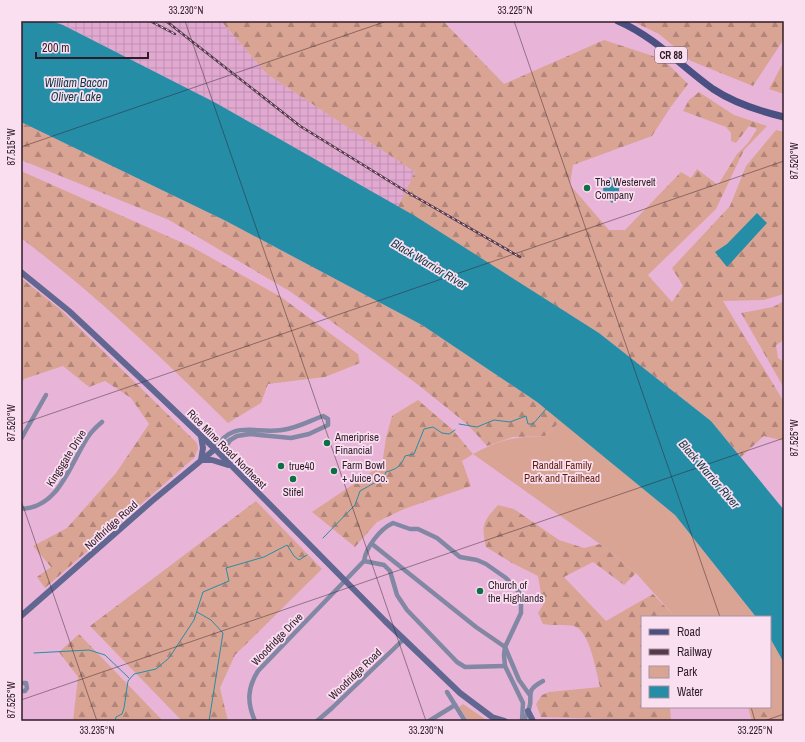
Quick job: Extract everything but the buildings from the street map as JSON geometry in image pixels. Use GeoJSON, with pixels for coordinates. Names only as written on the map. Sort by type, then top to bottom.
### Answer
{"type":"FeatureCollection","features":[{"type":"Feature","properties":{"kind":"main road","name":"CR 88"},"geometry":{"type":"LineString","coordinates":[[618,21],[653,40],[700,79],[724,96],[747,106],[784,118]]}},
{"type":"Feature","properties":{"kind":"main road","name":"Rice Mine Road Northeast"},"geometry":{"type":"LineString","coordinates":[[21,272],[69,311],[215,449],[345,582],[460,693],[494,719],[505,721]]}},
{"type":"Feature","properties":{"kind":"main road"},"geometry":{"type":"LineString","coordinates":[[201,436],[203,448],[201,460],[229,464]]}},
{"type":"Feature","properties":{"kind":"main road","name":"Northridge Road"},"geometry":{"type":"LineString","coordinates":[[21,616],[215,449]]}},
{"type":"Feature","properties":{"kind":"main road"},"geometry":{"type":"LineString","coordinates":[[528,711],[533,721]]}},
{"type":"Feature","properties":{"kind":"street"},"geometry":{"type":"LineString","coordinates":[[21,440],[46,395]]}},
{"type":"Feature","properties":{"kind":"street"},"geometry":{"type":"LineString","coordinates":[[323,416],[328,419],[329,422],[324,428],[297,437],[278,438],[243,434],[231,438],[215,449],[221,439],[228,434],[242,429],[281,430],[302,425],[323,416]]}},
{"type":"Feature","properties":{"kind":"street","name":"Kingsgate Drive"},"geometry":{"type":"LineString","coordinates":[[21,509],[36,507],[48,500],[57,490],[86,439],[102,422]]}},
{"type":"Feature","properties":{"kind":"street"},"geometry":{"type":"LineString","coordinates":[[229,464],[227,445],[231,438]]}},
{"type":"Feature","properties":{"kind":"street","name":"Woodridge Drive"},"geometry":{"type":"LineString","coordinates":[[255,721],[249,705],[248,696],[255,674],[345,582],[364,561],[366,550],[386,526],[393,523],[418,529],[437,538],[460,557],[477,560],[495,569],[514,585],[521,600],[521,613],[505,647]]}},
{"type":"Feature","properties":{"kind":"street"},"geometry":{"type":"LineString","coordinates":[[372,544],[476,627],[505,647],[519,680],[529,694]]}},
{"type":"Feature","properties":{"kind":"street"},"geometry":{"type":"LineString","coordinates":[[364,561],[384,566],[390,571],[396,595],[407,610],[457,662],[465,667],[505,666]]}},
{"type":"Feature","properties":{"kind":"street","name":"Woodridge Road"},"geometry":{"type":"LineString","coordinates":[[317,721],[404,639]]}},
{"type":"Feature","properties":{"kind":"street"},"geometry":{"type":"LineString","coordinates":[[505,647],[505,666],[523,703],[523,721]]}},
{"type":"Feature","properties":{"kind":"street"},"geometry":{"type":"LineString","coordinates":[[523,721],[528,711],[529,694],[535,686],[543,681]]}},
{"type":"Feature","properties":{"kind":"street"},"geometry":{"type":"LineString","coordinates":[[21,683],[26,684],[28,688],[25,691],[21,691]]}},
{"type":"Feature","properties":{"kind":"street"},"geometry":{"type":"LineString","coordinates":[[447,692],[465,721]]}},
{"type":"Feature","properties":{"kind":"street"},"geometry":{"type":"LineString","coordinates":[[429,721],[455,705]]}},
{"type":"Feature","properties":{"kind":"shaded area"},"geometry":{"type":"Polygon","coordinates":[[[51,21],[221,21],[267,74],[415,172],[398,207],[216,103],[63,25],[51,21]]]}},
{"type":"Feature","properties":{"kind":"green space"},"geometry":{"type":"Polygon","coordinates":[[[221,21],[443,21],[504,84],[604,40],[653,56],[669,65],[688,84],[652,136],[573,165],[570,185],[609,230],[625,230],[681,172],[691,178],[697,169],[718,185],[737,154],[748,143],[757,129],[749,126],[736,143],[731,141],[731,133],[726,127],[683,111],[689,100],[699,92],[734,115],[767,126],[744,150],[716,209],[648,275],[672,302],[683,286],[672,268],[730,206],[746,166],[776,130],[784,132],[784,294],[764,300],[723,301],[784,402],[784,441],[764,436],[741,457],[711,421],[599,333],[398,207],[415,172],[267,74],[221,21]]]}},
{"type":"Feature","properties":{"kind":"green space"},"geometry":{"type":"Polygon","coordinates":[[[632,21],[784,21],[784,39],[753,86],[691,61],[659,34],[632,21]]]}},
{"type":"Feature","properties":{"kind":"green space"},"geometry":{"type":"Polygon","coordinates":[[[784,61],[784,94],[769,89],[784,61]]]}},
{"type":"Feature","properties":{"kind":"green space"},"geometry":{"type":"Polygon","coordinates":[[[21,122],[226,221],[422,325],[537,402],[561,421],[545,436],[513,437],[487,446],[467,424],[417,384],[291,292],[169,220],[21,160],[21,122]]]}},
{"type":"Feature","properties":{"kind":"green space"},"geometry":{"type":"Polygon","coordinates":[[[21,171],[192,247],[281,297],[358,354],[360,363],[325,377],[268,384],[261,403],[228,423],[128,327],[75,281],[21,238],[21,171]]]}},
{"type":"Feature","properties":{"kind":"green space"},"geometry":{"type":"Polygon","coordinates":[[[21,278],[60,309],[197,443],[198,449],[194,458],[45,588],[37,577],[51,567],[33,546],[67,528],[116,473],[149,424],[131,398],[105,381],[89,387],[63,366],[24,379],[21,385],[21,278]]]}},
{"type":"Feature","properties":{"kind":"green space"},"geometry":{"type":"Polygon","coordinates":[[[784,301],[784,340],[776,345],[778,358],[784,362],[784,388],[741,313],[773,307],[784,301]]]}},
{"type":"Feature","properties":{"kind":"green space"},"geometry":{"type":"Polygon","coordinates":[[[418,400],[453,430],[473,454],[462,461],[471,486],[404,509],[377,522],[355,547],[312,512],[382,465],[386,438],[392,416],[418,400]]]}},
{"type":"Feature","properties":{"kind":"green space","name":"Randall Family Park and Trailhead"},"geometry":{"type":"Polygon","coordinates":[[[561,421],[675,515],[755,616],[674,616],[636,573],[600,544],[473,454],[492,445],[508,440],[545,436],[561,421]]]}},
{"type":"Feature","properties":{"kind":"green space"},"geometry":{"type":"Polygon","coordinates":[[[256,501],[322,569],[235,655],[220,688],[228,721],[182,721],[90,626],[256,501]]]}},
{"type":"Feature","properties":{"kind":"green space"},"geometry":{"type":"Polygon","coordinates":[[[498,505],[514,509],[559,540],[584,548],[600,544],[636,573],[624,585],[593,562],[564,577],[606,621],[653,594],[674,616],[641,616],[641,708],[670,708],[671,721],[541,717],[536,704],[542,695],[549,692],[600,687],[592,652],[580,629],[570,625],[543,624],[538,613],[543,605],[538,576],[512,563],[486,547],[484,524],[498,505]]]}},
{"type":"Feature","properties":{"kind":"green space"},"geometry":{"type":"Polygon","coordinates":[[[79,634],[163,721],[73,721],[78,677],[59,652],[79,634]]]}},
{"type":"Feature","properties":{"kind":"green space"},"geometry":{"type":"Polygon","coordinates":[[[771,640],[784,663],[784,721],[772,721],[761,708],[771,708],[771,640]]]}},
{"type":"Feature","properties":{"kind":"green space"},"geometry":{"type":"Polygon","coordinates":[[[463,704],[488,721],[468,721],[459,707],[463,704]]]}},
{"type":"Feature","properties":{"kind":"green space"},"geometry":{"type":"Polygon","coordinates":[[[748,708],[761,708],[772,721],[752,721],[748,708]]]}},
{"type":"Feature","properties":{"kind":"water","name":"William Bacon Oliver Lake"},"geometry":{"type":"Polygon","coordinates":[[[21,21],[51,21],[63,25],[216,103],[415,216],[599,333],[711,421],[784,510],[784,663],[771,640],[771,616],[755,616],[675,515],[537,402],[422,325],[226,221],[21,122],[21,21]]]}},
{"type":"Feature","properties":{"kind":"water"},"geometry":{"type":"Polygon","coordinates":[[[610,177],[614,180],[614,187],[619,188],[619,191],[612,194],[615,200],[612,203],[604,195],[603,188],[610,177]]]}},
{"type":"Feature","properties":{"kind":"water"},"geometry":{"type":"Polygon","coordinates":[[[757,213],[767,223],[727,267],[715,252],[727,244],[757,213]]]}},
{"type":"Feature","properties":{"kind":"waterway"},"geometry":{"type":"LineString","coordinates":[[459,424],[477,427],[494,420],[510,422],[526,416],[528,424],[533,424],[546,409]]}},
{"type":"Feature","properties":{"kind":"waterway"},"geometry":{"type":"LineString","coordinates":[[323,538],[355,505],[360,491],[383,478],[386,472],[398,467],[405,456],[414,454],[424,429],[433,427],[442,433],[449,434],[455,430]]}},
{"type":"Feature","properties":{"kind":"waterway"},"geometry":{"type":"LineString","coordinates":[[115,721],[116,717],[122,714],[124,708],[128,681],[134,674],[156,669],[169,658],[194,620],[203,592],[229,581],[226,568],[264,557],[287,545],[294,556],[299,560],[307,555]]}},
{"type":"Feature","properties":{"kind":"waterway"},"geometry":{"type":"LineString","coordinates":[[197,612],[211,620],[223,633],[209,721]]}},
{"type":"Feature","properties":{"kind":"waterway"},"geometry":{"type":"LineString","coordinates":[[34,653],[89,650],[105,655],[129,678]]}},
{"type":"Feature","properties":{"kind":"railway"},"geometry":{"type":"LineString","coordinates":[[150,21],[175,34]]}},
{"type":"Feature","properties":{"kind":"railway"},"geometry":{"type":"LineString","coordinates":[[166,21],[300,126],[407,192],[520,257]]}},
{"type":"Feature","properties":{"kind":"place","name":"The Westervelt Company"},"geometry":{"type":"Point","coordinates":[587,188]}},
{"type":"Feature","properties":{"kind":"place","name":"Ameriprise Financial"},"geometry":{"type":"Point","coordinates":[327,443]}},
{"type":"Feature","properties":{"kind":"place","name":"true40"},"geometry":{"type":"Point","coordinates":[281,466]}},
{"type":"Feature","properties":{"kind":"place","name":"Farm Bowl + Juice Co."},"geometry":{"type":"Point","coordinates":[334,471]}},
{"type":"Feature","properties":{"kind":"place","name":"Stifel"},"geometry":{"type":"Point","coordinates":[293,479]}},
{"type":"Feature","properties":{"kind":"place","name":"Church of the Highlands"},"geometry":{"type":"Point","coordinates":[480,591]}},
{"type":"Feature","properties":{"kind":"water label","name":"Black Warrior River"},"geometry":{"type":"Point","coordinates":[429,264]}},
{"type":"Feature","properties":{"kind":"water label","name":"Black Warrior River"},"geometry":{"type":"Point","coordinates":[709,474]}}]}
